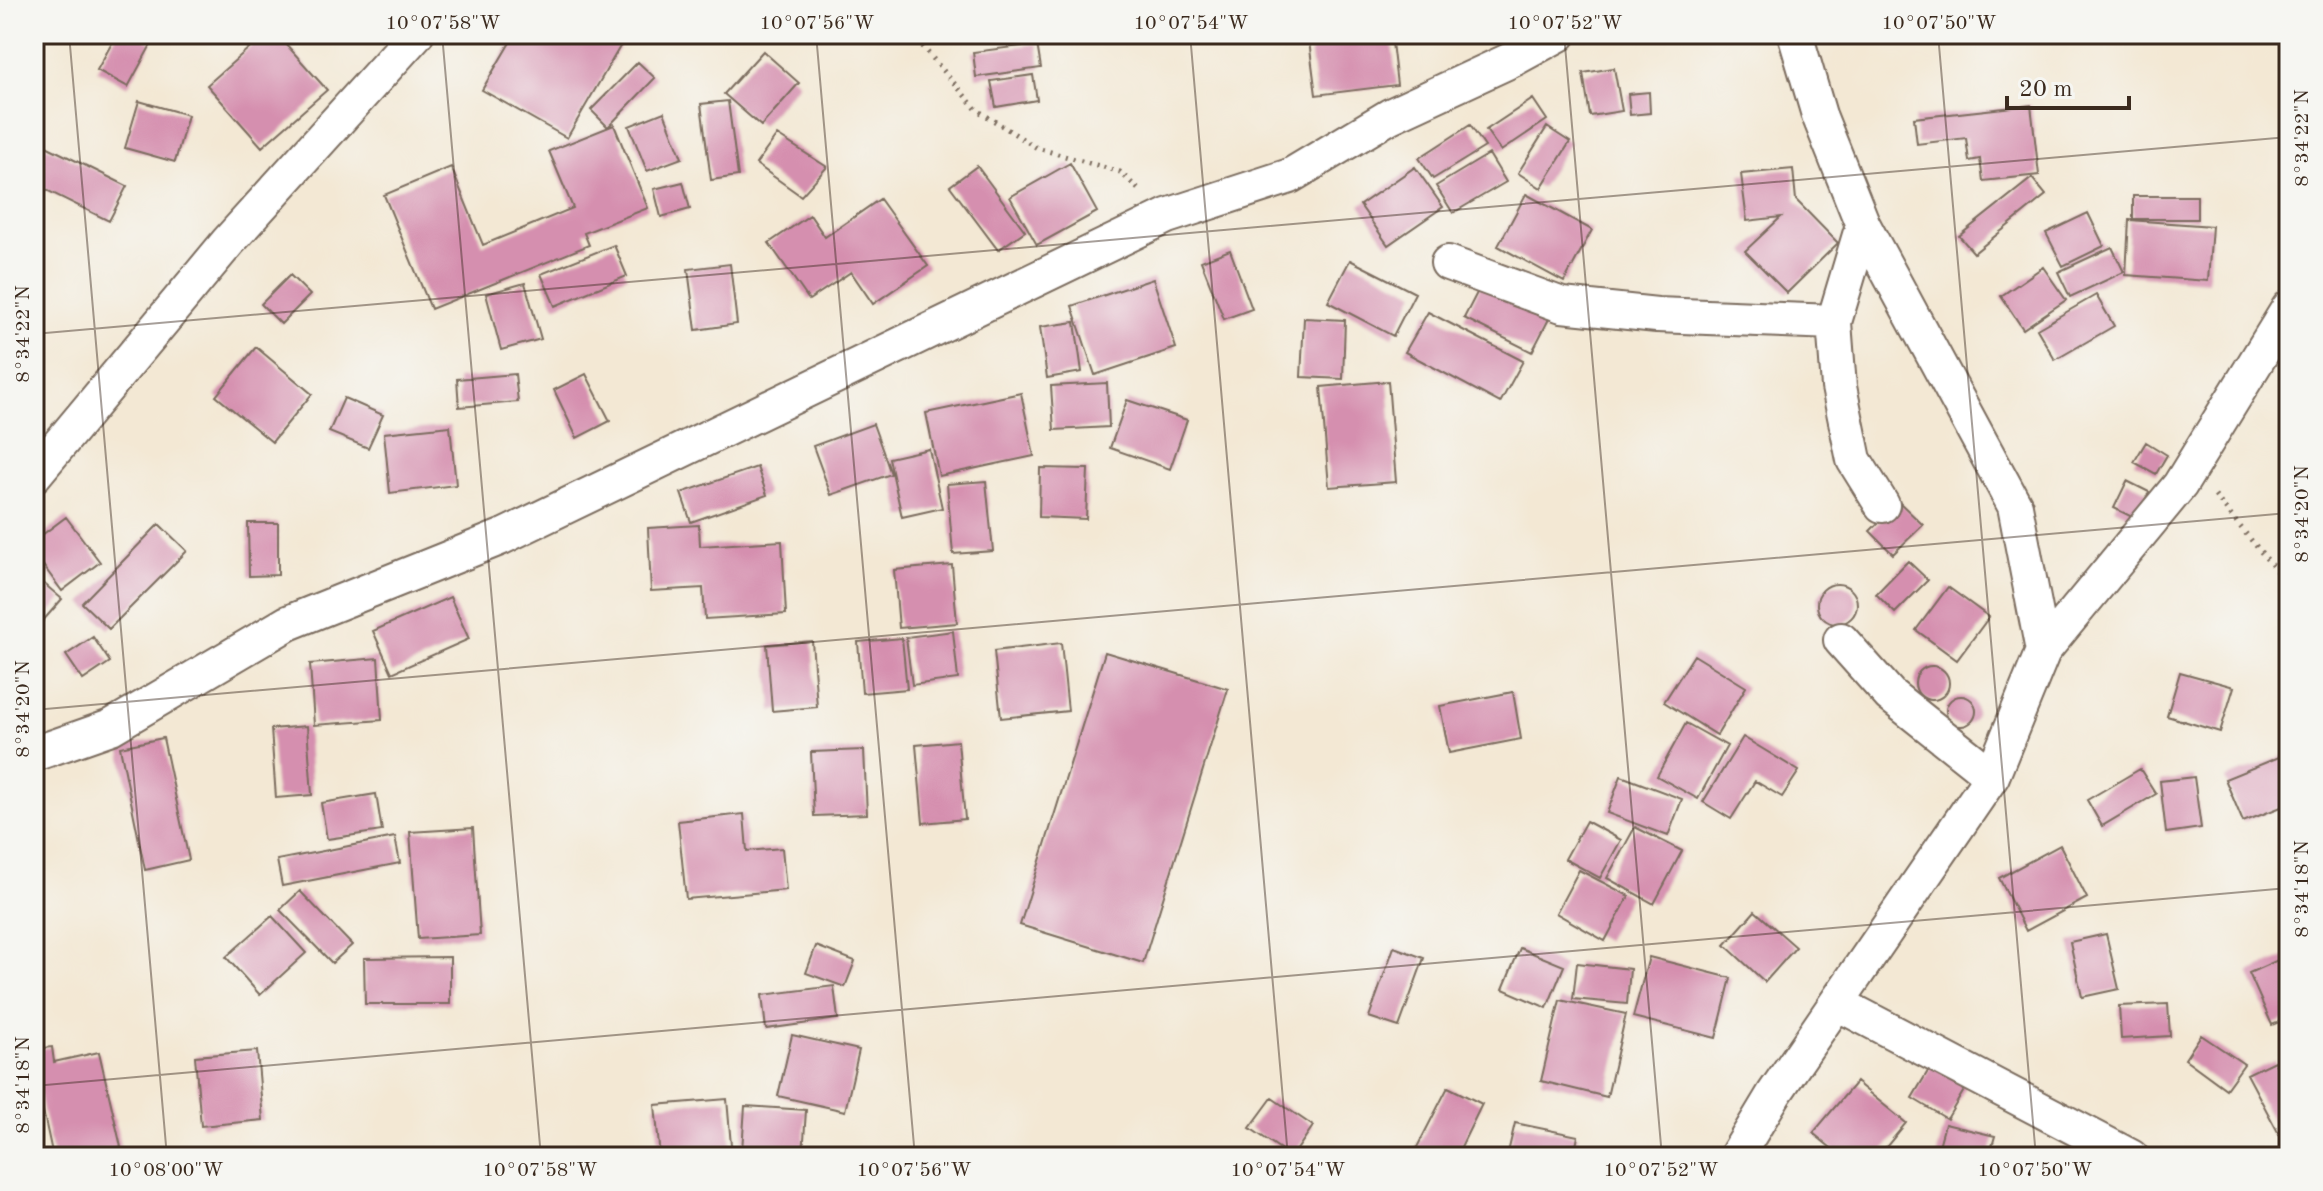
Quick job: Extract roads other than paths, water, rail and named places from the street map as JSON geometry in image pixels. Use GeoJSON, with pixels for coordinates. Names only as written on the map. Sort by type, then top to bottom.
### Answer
{"type":"FeatureCollection","features":[{"type":"Feature","properties":{"kind":"street"},"geometry":{"type":"LineString","coordinates":[[34,475],[228,242],[416,34]]}},
{"type":"Feature","properties":{"kind":"street"},"geometry":{"type":"LineString","coordinates":[[34,754],[111,727],[288,623],[502,537],[1167,216],[1290,176],[1390,116],[1513,59],[1559,34]]}},
{"type":"Feature","properties":{"kind":"street"},"geometry":{"type":"LineString","coordinates":[[1795,34],[1819,115],[1863,225],[2015,506],[2043,651]]}},
{"type":"Feature","properties":{"kind":"street"},"geometry":{"type":"LineString","coordinates":[[1863,225],[1834,322],[1839,387],[1854,460],[1882,505]]}},
{"type":"Feature","properties":{"kind":"street"},"geometry":{"type":"LineString","coordinates":[[1448,263],[1562,305],[1657,315],[1834,322]]}},
{"type":"Feature","properties":{"kind":"street"},"geometry":{"type":"LineString","coordinates":[[1736,1157],[1774,1094],[1992,776],[2043,651],[2180,485],[2289,308]]}},
{"type":"Feature","properties":{"kind":"street"},"geometry":{"type":"LineString","coordinates":[[1841,640],[1890,695],[1992,776]]}},
{"type":"Feature","properties":{"kind":"street"},"geometry":{"type":"LineString","coordinates":[[1837,1003],[2131,1157]]}}]}
